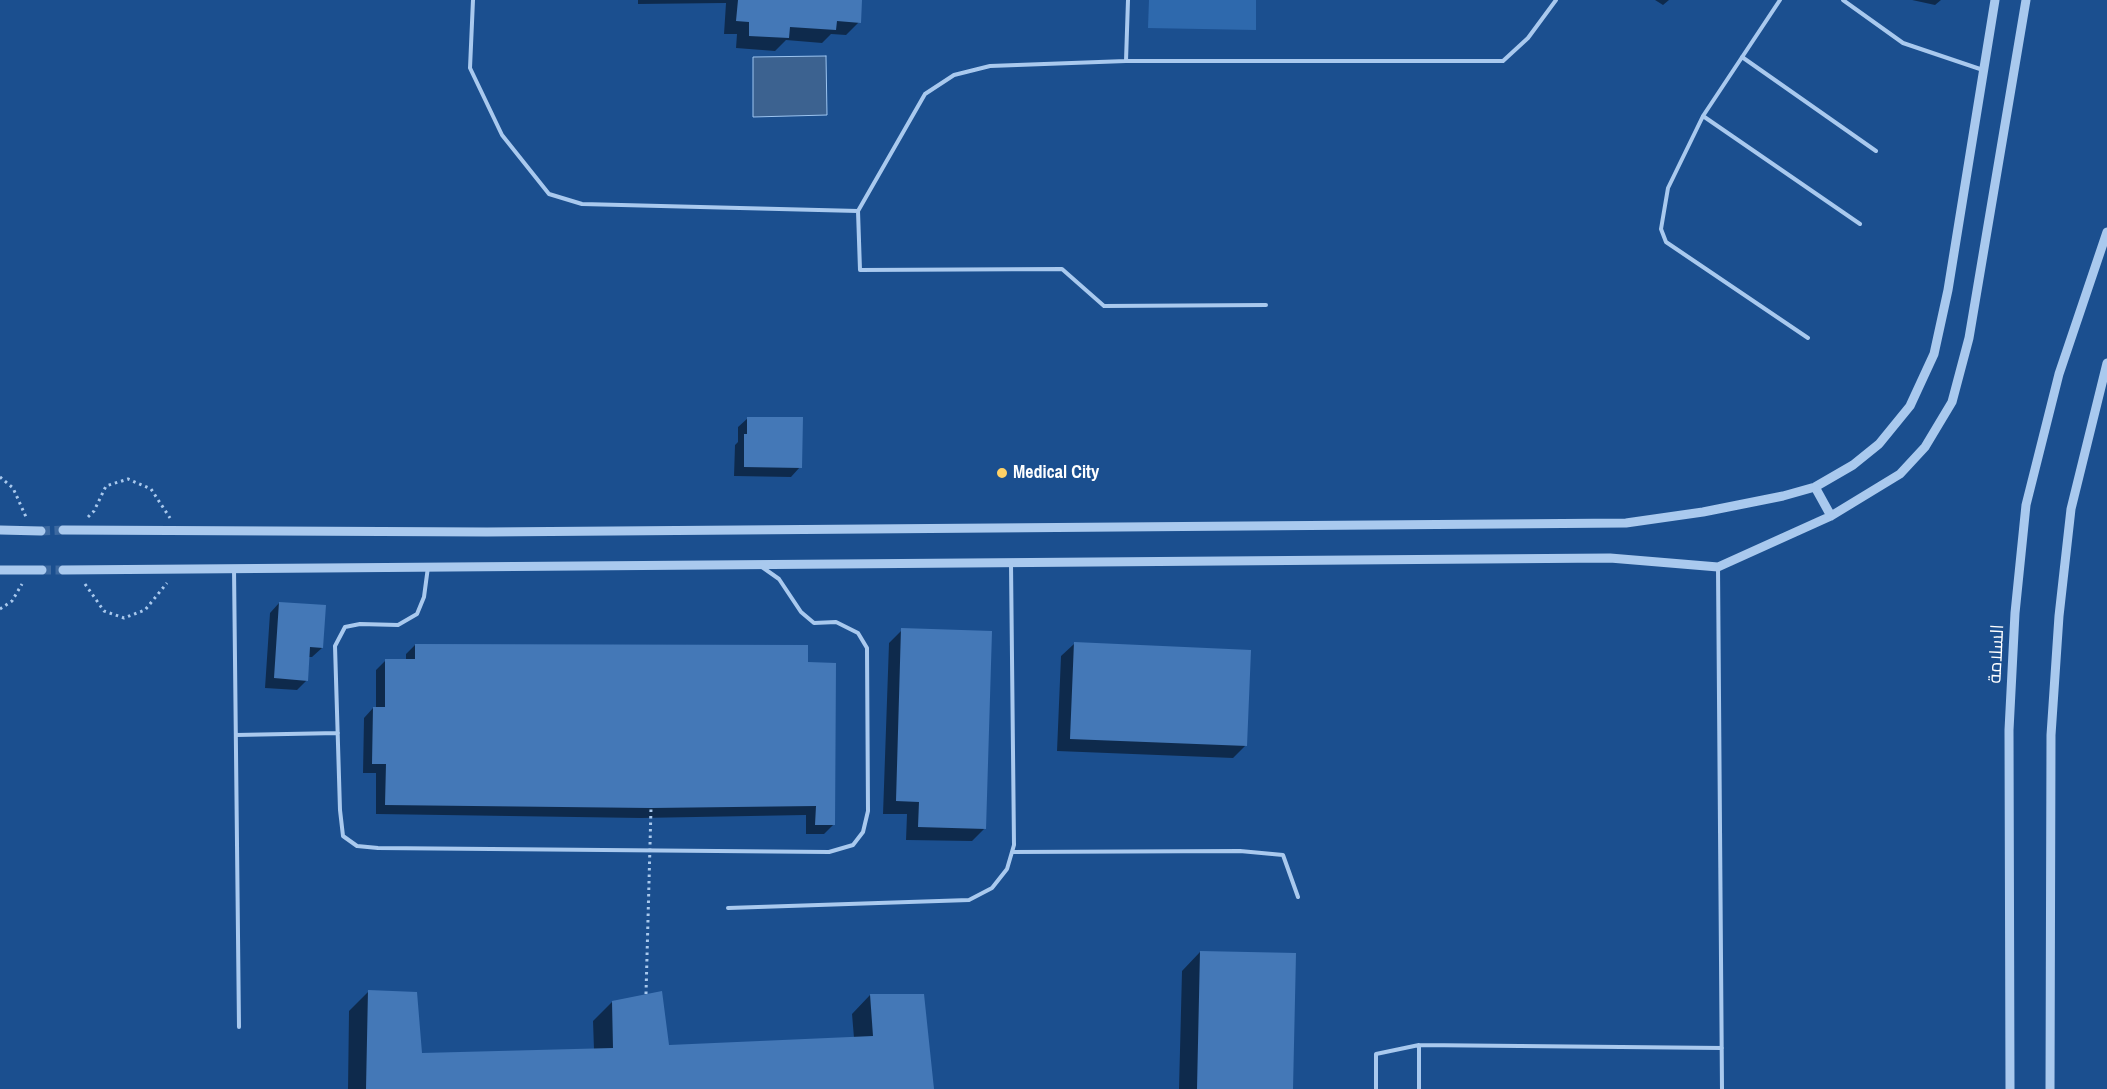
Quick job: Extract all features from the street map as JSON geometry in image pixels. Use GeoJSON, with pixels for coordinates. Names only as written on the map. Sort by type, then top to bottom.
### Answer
{"type":"FeatureCollection","features":[{"type":"Feature","properties":{"kind":"street"},"geometry":{"type":"LineString","coordinates":[[63,530],[497,532],[1626,523],[1703,512],[1815,487],[1852,465],[1879,444],[1910,406],[1934,354],[1948,290],[1995,0]]}},
{"type":"Feature","properties":{"kind":"street"},"geometry":{"type":"LineString","coordinates":[[63,570],[1610,558],[1718,568],[1831,516],[1900,474],[1925,447],[1952,402],[1969,338],[2026,0]]}},
{"type":"Feature","properties":{"kind":"street","name":"السلامة"},"geometry":{"type":"LineString","coordinates":[[2010,1089],[2010,730],[2015,613],[2025,515],[2058,374],[2107,232]]}},
{"type":"Feature","properties":{"kind":"street"},"geometry":{"type":"LineString","coordinates":[[2050,1089],[2051,735],[2059,616],[2071,509],[2107,363]]}},
{"type":"Feature","properties":{"kind":"street"},"geometry":{"type":"LineString","coordinates":[[1815,487],[1831,516]]}},
{"type":"Feature","properties":{"kind":"street"},"geometry":{"type":"LineString","coordinates":[[0,530],[41,531]]}},
{"type":"Feature","properties":{"kind":"street"},"geometry":{"type":"LineString","coordinates":[[0,570],[42,570]]}},
{"type":"Feature","properties":{"kind":"lane"},"geometry":{"type":"LineString","coordinates":[[473,0],[470,68],[502,134],[549,194],[582,204],[858,211]]}},
{"type":"Feature","properties":{"kind":"lane"},"geometry":{"type":"LineString","coordinates":[[1126,61],[1128,0]]}},
{"type":"Feature","properties":{"kind":"lane"},"geometry":{"type":"LineString","coordinates":[[1266,305],[1104,306],[1062,269],[860,270],[858,211],[925,94],[954,75],[990,66],[1126,61],[1503,61],[1528,38],[1556,0]]}},
{"type":"Feature","properties":{"kind":"lane"},"geometry":{"type":"LineString","coordinates":[[1780,0],[1703,116],[1668,188],[1661,229],[1666,242],[1808,338]]}},
{"type":"Feature","properties":{"kind":"lane"},"geometry":{"type":"LineString","coordinates":[[1843,0],[1903,43],[1983,70]]}},
{"type":"Feature","properties":{"kind":"lane"},"geometry":{"type":"LineString","coordinates":[[1742,57],[1876,151]]}},
{"type":"Feature","properties":{"kind":"lane"},"geometry":{"type":"LineString","coordinates":[[1703,116],[1860,224]]}},
{"type":"Feature","properties":{"kind":"lane"},"geometry":{"type":"LineString","coordinates":[[728,908],[969,900],[992,888],[1007,869],[1012,852],[1015,817],[1012,562]]}},
{"type":"Feature","properties":{"kind":"lane"},"geometry":{"type":"LineString","coordinates":[[428,567],[424,597],[417,614],[398,625],[360,624],[345,627],[335,646],[343,836],[358,846],[829,852],[853,845],[863,832],[868,811],[867,648],[858,633],[836,622],[814,623],[800,612],[779,579],[758,564]]}},
{"type":"Feature","properties":{"kind":"lane"},"geometry":{"type":"LineString","coordinates":[[234,568],[239,1028]]}},
{"type":"Feature","properties":{"kind":"lane"},"geometry":{"type":"LineString","coordinates":[[1718,568],[1722,1089]]}},
{"type":"Feature","properties":{"kind":"lane"},"geometry":{"type":"LineString","coordinates":[[236,735],[338,733]]}},
{"type":"Feature","properties":{"kind":"lane"},"geometry":{"type":"LineString","coordinates":[[1012,852],[1240,851],[1283,855],[1298,897]]}},
{"type":"Feature","properties":{"kind":"lane"},"geometry":{"type":"LineString","coordinates":[[1376,1089],[1376,1054],[1419,1045],[1722,1048]]}},
{"type":"Feature","properties":{"kind":"lane"},"geometry":{"type":"LineString","coordinates":[[1419,1045],[1419,1089]]}},
{"type":"Feature","properties":{"kind":"path"},"geometry":{"type":"LineString","coordinates":[[0,478],[13,488],[24,516],[32,521]]}},
{"type":"Feature","properties":{"kind":"path"},"geometry":{"type":"LineString","coordinates":[[81,523],[94,511],[106,486],[128,479],[151,489],[179,531]]}},
{"type":"Feature","properties":{"kind":"path"},"geometry":{"type":"LineString","coordinates":[[82,580],[104,611],[124,618],[145,610],[179,569]]}},
{"type":"Feature","properties":{"kind":"path"},"geometry":{"type":"LineString","coordinates":[[0,609],[12,600],[24,582]]}},
{"type":"Feature","properties":{"kind":"path"},"geometry":{"type":"LineString","coordinates":[[646,994],[651,808]]}},
{"type":"Feature","properties":{"kind":"shaded area"},"geometry":{"type":"Polygon","coordinates":[[[1149,0],[1256,0],[1256,30],[1148,28],[1149,0]]]}},
{"type":"Feature","properties":{"kind":"shaded area"},"geometry":{"type":"Polygon","coordinates":[[[826,56],[827,115],[753,117],[753,57],[826,56]]]}},
{"type":"Feature","properties":{"kind":"building"},"geometry":{"type":"Polygon","coordinates":[[[738,0],[862,0],[861,23],[837,21],[836,30],[790,27],[789,38],[749,36],[749,22],[736,21],[738,0]]]}},
{"type":"Feature","properties":{"kind":"building"},"geometry":{"type":"Polygon","coordinates":[[[747,417],[803,417],[802,468],[744,467],[744,434],[747,434],[747,417]]]}},
{"type":"Feature","properties":{"kind":"building"},"geometry":{"type":"Polygon","coordinates":[[[279,602],[326,605],[323,648],[310,647],[308,681],[274,678],[279,602]]]}},
{"type":"Feature","properties":{"kind":"building"},"geometry":{"type":"Polygon","coordinates":[[[901,628],[992,631],[986,829],[918,827],[919,802],[896,801],[901,628]]]}},
{"type":"Feature","properties":{"kind":"building"},"geometry":{"type":"Polygon","coordinates":[[[1074,642],[1251,650],[1247,746],[1070,739],[1074,642]]]}},
{"type":"Feature","properties":{"kind":"building"},"geometry":{"type":"Polygon","coordinates":[[[415,644],[808,645],[808,662],[836,663],[835,825],[815,825],[816,806],[651,808],[385,805],[386,764],[372,764],[373,707],[385,707],[385,659],[415,659],[415,644]]]}},
{"type":"Feature","properties":{"kind":"building"},"geometry":{"type":"Polygon","coordinates":[[[1200,951],[1296,953],[1293,1089],[1197,1089],[1200,951]]]}},
{"type":"Feature","properties":{"kind":"building"},"geometry":{"type":"Polygon","coordinates":[[[368,990],[417,992],[422,1053],[613,1048],[612,1001],[662,991],[669,1045],[873,1036],[870,994],[924,994],[934,1089],[366,1089],[368,990]]]}},
{"type":"Feature","properties":{"kind":"tunnel"},"geometry":{"type":"LineString","coordinates":[[41,531],[63,530]]}},
{"type":"Feature","properties":{"kind":"tunnel"},"geometry":{"type":"LineString","coordinates":[[42,570],[63,570]]}},
{"type":"Feature","properties":{"kind":"place","name":"Medical City"},"geometry":{"type":"Point","coordinates":[1002,473]}}]}
